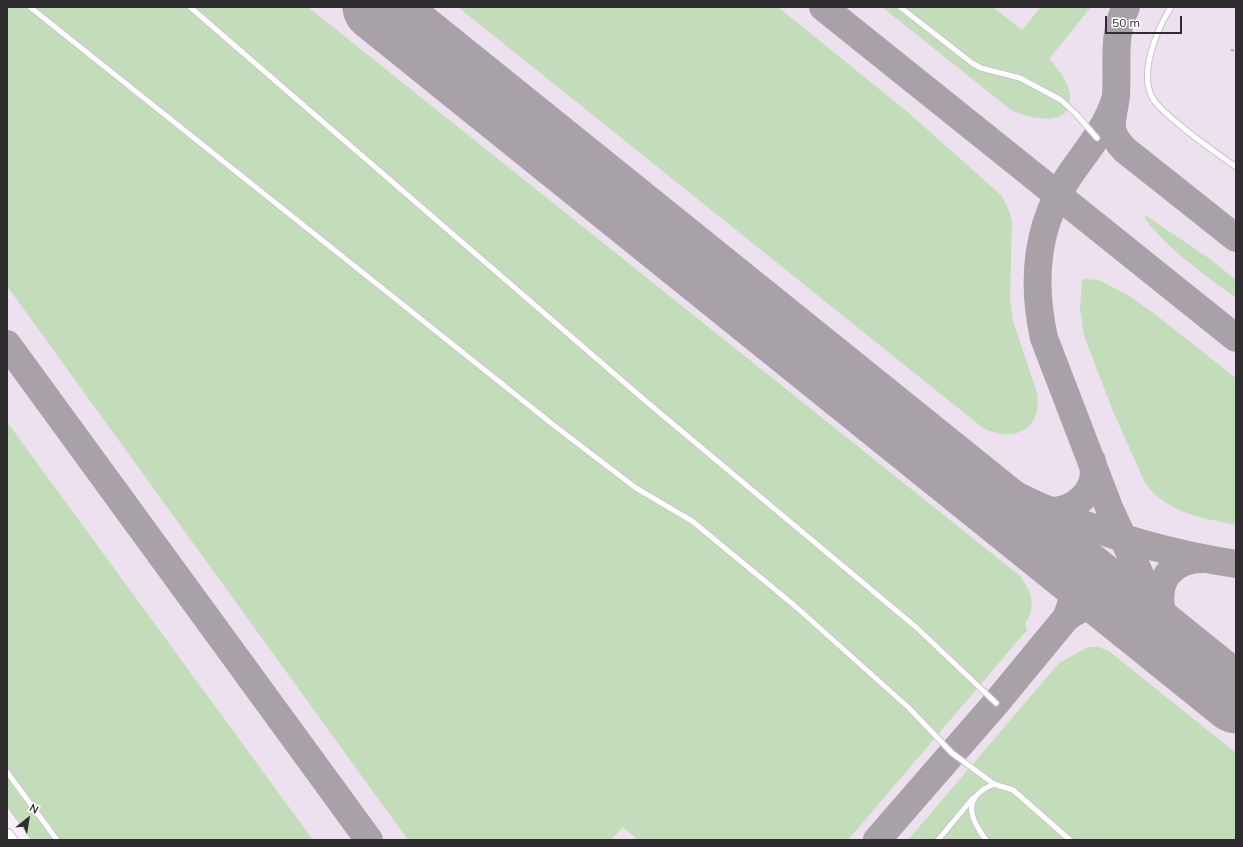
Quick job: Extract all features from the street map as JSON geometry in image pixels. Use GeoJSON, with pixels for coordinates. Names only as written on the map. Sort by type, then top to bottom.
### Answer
{"type":"FeatureCollection","features":[{"type":"Feature","properties":{"kind":"main road"},"geometry":{"type":"LineString","coordinates":[[7,836],[10,840]]}},
{"type":"Feature","properties":{"kind":"lane"},"geometry":{"type":"LineString","coordinates":[[30,7],[556,427],[636,488],[692,521],[801,611],[909,708],[952,753],[994,784],[1013,790],[1070,840]]}},
{"type":"Feature","properties":{"kind":"lane"},"geometry":{"type":"LineString","coordinates":[[190,7],[648,403],[917,628],[996,702]]}},
{"type":"Feature","properties":{"kind":"lane"},"geometry":{"type":"LineString","coordinates":[[900,7],[972,63],[981,68],[1020,78],[1060,100],[1076,114],[1097,138]]}},
{"type":"Feature","properties":{"kind":"lane"},"geometry":{"type":"LineString","coordinates":[[1171,7],[1161,24],[1149,58],[1149,82],[1152,97],[1163,110],[1236,167]]}},
{"type":"Feature","properties":{"kind":"lane"},"geometry":{"type":"LineString","coordinates":[[7,772],[57,840]]}},
{"type":"Feature","properties":{"kind":"lane"},"geometry":{"type":"LineString","coordinates":[[938,840],[978,792],[994,784]]}},
{"type":"Feature","properties":{"kind":"lane"},"geometry":{"type":"LineString","coordinates":[[974,797],[973,818],[986,840]]}},
{"type":"Feature","properties":{"kind":"path"},"geometry":{"type":"LineString","coordinates":[[1231,50],[1236,52]]}},
{"type":"Feature","properties":{"kind":"shaded area"},"geometry":{"type":"Polygon","coordinates":[[[7,7],[1236,7],[1236,840],[31,840],[7,807],[7,7]]]}},
{"type":"Feature","properties":{"kind":"green space"},"geometry":{"type":"Polygon","coordinates":[[[7,7],[308,7],[1020,576],[1028,588],[1032,600],[1031,612],[1025,624],[1027,630],[848,840],[638,840],[623,827],[611,840],[408,840],[7,286],[7,7]]]}},
{"type":"Feature","properties":{"kind":"green space"},"geometry":{"type":"Polygon","coordinates":[[[458,7],[778,7],[910,114],[1002,196],[1010,213],[1012,223],[1010,299],[1013,321],[1037,393],[1038,405],[1031,424],[1024,430],[1005,434],[994,433],[983,428],[458,7]]]}},
{"type":"Feature","properties":{"kind":"green space"},"geometry":{"type":"Polygon","coordinates":[[[882,7],[993,7],[1022,30],[1041,7],[1091,7],[1049,59],[1066,81],[1070,95],[1068,108],[1064,114],[1058,117],[1050,118],[1033,117],[1011,110],[882,7]]]}},
{"type":"Feature","properties":{"kind":"green space"},"geometry":{"type":"Polygon","coordinates":[[[1144,216],[1148,217],[1210,259],[1236,280],[1236,297],[1214,282],[1172,248],[1150,225],[1144,216]]]}},
{"type":"Feature","properties":{"kind":"green space"},"geometry":{"type":"Polygon","coordinates":[[[1082,280],[1099,280],[1128,295],[1156,315],[1236,378],[1236,525],[1198,517],[1174,508],[1154,493],[1145,483],[1113,411],[1084,336],[1080,309],[1082,280]]]}},
{"type":"Feature","properties":{"kind":"green space"},"geometry":{"type":"Polygon","coordinates":[[[7,422],[313,840],[31,840],[7,807],[7,422]]]}},
{"type":"Feature","properties":{"kind":"green space"},"geometry":{"type":"Polygon","coordinates":[[[1088,647],[1098,647],[1109,651],[1236,753],[1236,840],[908,840],[1059,663],[1088,647]]]}},
{"type":"Feature","properties":{"kind":"taxiway"},"geometry":{"type":"LineString","coordinates":[[823,7],[1236,338]]}},
{"type":"Feature","properties":{"kind":"taxiway"},"geometry":{"type":"LineString","coordinates":[[1126,7],[1117,39],[1116,95],[1112,125],[1114,135],[1125,150],[1236,238]]}},
{"type":"Feature","properties":{"kind":"taxiway"},"geometry":{"type":"LineString","coordinates":[[1115,100],[1102,129],[1059,192],[1050,212],[1044,232],[1038,273],[1040,316],[1044,338],[1110,510],[1143,581],[1174,631],[1210,673],[1236,698]]}},
{"type":"Feature","properties":{"kind":"taxiway"},"geometry":{"type":"LineString","coordinates":[[7,344],[369,840]]}},
{"type":"Feature","properties":{"kind":"taxiway"},"geometry":{"type":"LineString","coordinates":[[892,422],[932,449],[973,473],[1055,513],[1098,530],[1142,544],[1236,564]]}},
{"type":"Feature","properties":{"kind":"taxiway"},"geometry":{"type":"LineString","coordinates":[[1048,511],[1067,508],[1083,497],[1089,490],[1093,481],[1094,472],[1092,461]]}},
{"type":"Feature","properties":{"kind":"taxiway"},"geometry":{"type":"LineString","coordinates":[[1051,550],[1068,574],[1073,590],[1070,607],[1066,618]]}},
{"type":"Feature","properties":{"kind":"taxiway"},"geometry":{"type":"LineString","coordinates":[[1162,613],[1160,602],[1161,591],[1163,582],[1168,574],[1182,563],[1191,560],[1203,559]]}},
{"type":"Feature","properties":{"kind":"taxiway"},"geometry":{"type":"LineString","coordinates":[[877,840],[996,703],[1066,618],[1074,612],[1097,605],[1112,607],[1130,614]]}},
{"type":"Feature","properties":{"kind":"runway"},"geometry":{"type":"LineString","coordinates":[[377,7],[1236,699]]}}]}
